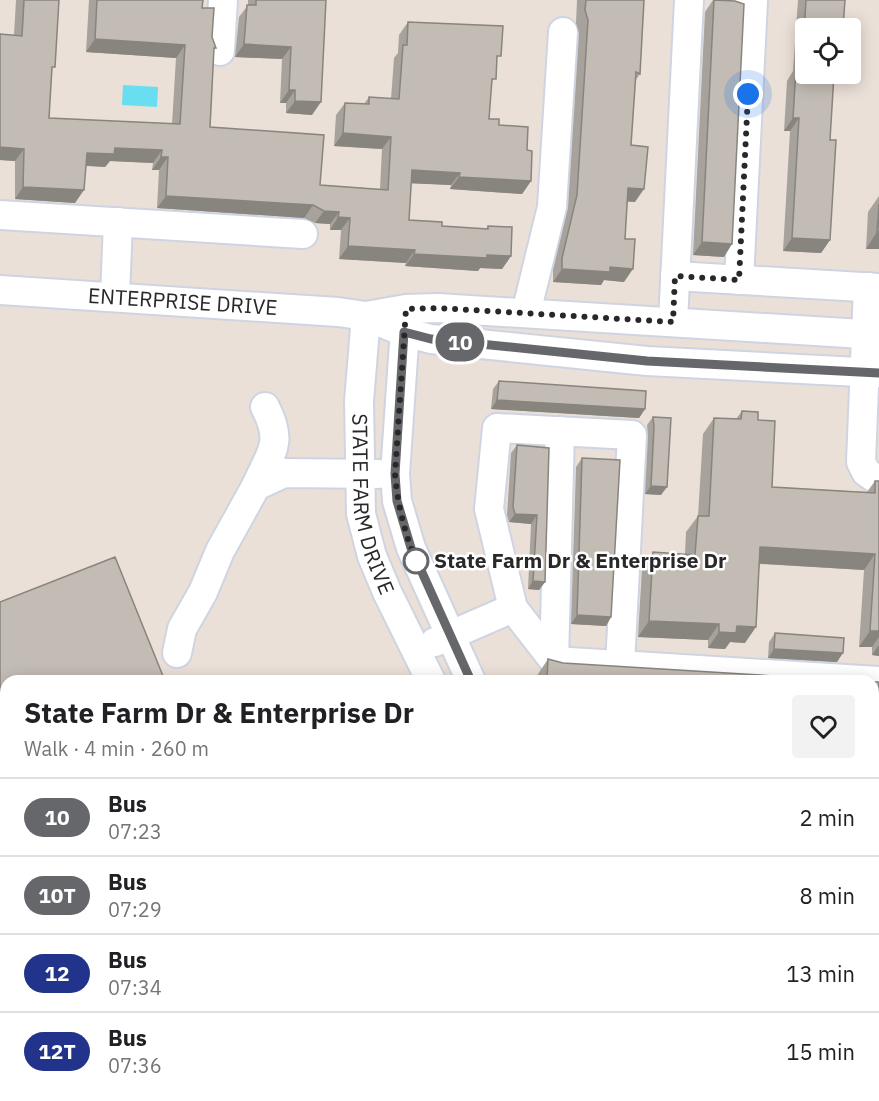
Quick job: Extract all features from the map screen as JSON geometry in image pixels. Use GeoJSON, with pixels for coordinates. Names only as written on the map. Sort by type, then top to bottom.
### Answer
{"type":"FeatureCollection","features":[{"type":"Feature","properties":{"kind":"street"},"geometry":{"type":"LineString","coordinates":[[220,51],[223,0]]}},
{"type":"Feature","properties":{"kind":"street"},"geometry":{"type":"LineString","coordinates":[[673,322],[689,0]]}},
{"type":"Feature","properties":{"kind":"street"},"geometry":{"type":"LineString","coordinates":[[736,0],[753,1],[739,280]]}},
{"type":"Feature","properties":{"kind":"street"},"geometry":{"type":"LineString","coordinates":[[526,313],[552,207],[563,32]]}},
{"type":"Feature","properties":{"kind":"street"},"geometry":{"type":"LineString","coordinates":[[0,215],[303,234]]}},
{"type":"Feature","properties":{"kind":"street"},"geometry":{"type":"LineString","coordinates":[[115,296],[118,222]]}},
{"type":"Feature","properties":{"kind":"street"},"geometry":{"type":"LineString","coordinates":[[675,276],[873,288],[871,372],[861,433],[861,462],[866,472],[879,481]]}},
{"type":"Feature","properties":{"kind":"street","name":"ENTERPRISE DRIVE"},"geometry":{"type":"LineString","coordinates":[[0,290],[338,312],[405,321],[431,339],[647,361],[871,372]]}},
{"type":"Feature","properties":{"kind":"street","name":"ENTERPRISE DRIVE"},"geometry":{"type":"LineString","coordinates":[[405,321],[438,308],[872,335]]}},
{"type":"Feature","properties":{"kind":"street","name":"STATE FARM DRIVE"},"geometry":{"type":"LineString","coordinates":[[366,316],[359,401],[361,514],[372,556],[387,592],[428,675]]}},
{"type":"Feature","properties":{"kind":"street","name":"STATE FARM DRIVE"},"geometry":{"type":"LineString","coordinates":[[405,321],[395,474],[397,501],[411,548],[468,675]]}},
{"type":"Feature","properties":{"kind":"street"},"geometry":{"type":"LineString","coordinates":[[177,652],[182,629],[203,592],[220,551],[273,451],[275,435],[272,421],[265,407]]}},
{"type":"Feature","properties":{"kind":"street"},"geometry":{"type":"LineString","coordinates":[[620,665],[632,435],[497,428],[489,509],[513,608],[554,661],[782,675]]}},
{"type":"Feature","properties":{"kind":"street"},"geometry":{"type":"LineString","coordinates":[[554,661],[560,431]]}},
{"type":"Feature","properties":{"kind":"street"},"geometry":{"type":"LineString","coordinates":[[256,486],[284,473],[395,474]]}},
{"type":"Feature","properties":{"kind":"street"},"geometry":{"type":"LineString","coordinates":[[416,650],[513,608]]}},
{"type":"Feature","properties":{"kind":"water"},"geometry":{"type":"Polygon","coordinates":[[[123,85],[158,87],[157,107],[122,105],[123,85]]]}},
{"type":"Feature","properties":{"kind":"building"},"geometry":{"type":"Polygon","coordinates":[[[24,0],[59,0],[49,118],[180,124],[185,45],[95,39],[97,0],[203,0],[202,8],[214,8],[212,37],[216,48],[214,48],[210,127],[324,135],[320,185],[388,190],[391,137],[343,133],[345,103],[369,104],[369,97],[399,99],[403,45],[407,45],[408,22],[503,26],[501,56],[497,56],[496,79],[492,79],[489,119],[499,119],[499,125],[528,127],[527,150],[532,151],[531,181],[459,177],[460,173],[412,170],[409,220],[442,222],[442,226],[488,229],[488,226],[512,227],[511,256],[487,255],[487,258],[414,254],[415,250],[348,246],[350,218],[338,217],[339,212],[324,211],[313,205],[166,196],[168,157],[161,157],[162,150],[115,148],[114,154],[87,153],[84,190],[23,187],[24,149],[0,147],[0,34],[22,36],[24,0]]]}},
{"type":"Feature","properties":{"kind":"building"},"geometry":{"type":"Polygon","coordinates":[[[256,0],[326,0],[321,102],[295,101],[295,90],[289,90],[291,47],[244,44],[247,5],[256,5],[256,0]]]}},
{"type":"Feature","properties":{"kind":"building"},"geometry":{"type":"Polygon","coordinates":[[[586,0],[644,0],[640,74],[636,72],[631,145],[648,147],[644,189],[628,188],[625,239],[635,239],[633,269],[610,267],[610,272],[562,269],[562,258],[577,195],[588,20],[585,10],[586,0]]]}},
{"type":"Feature","properties":{"kind":"building"},"geometry":{"type":"Polygon","coordinates":[[[714,0],[744,4],[732,244],[702,242],[714,0]]]}},
{"type":"Feature","properties":{"kind":"building"},"geometry":{"type":"Polygon","coordinates":[[[806,0],[845,0],[844,18],[805,18],[806,0]]]}},
{"type":"Feature","properties":{"kind":"building"},"geometry":{"type":"Polygon","coordinates":[[[795,84],[833,84],[830,140],[836,140],[830,240],[792,238],[799,118],[793,118],[795,84]]]}},
{"type":"Feature","properties":{"kind":"building"},"geometry":{"type":"Polygon","coordinates":[[[879,204],[879,232],[877,232],[879,204]]]}},
{"type":"Feature","properties":{"kind":"building"},"geometry":{"type":"Polygon","coordinates":[[[499,381],[646,391],[645,409],[497,400],[499,381]]]}},
{"type":"Feature","properties":{"kind":"building"},"geometry":{"type":"Polygon","coordinates":[[[742,411],[758,412],[758,420],[775,421],[772,487],[875,493],[875,481],[879,481],[879,631],[870,631],[875,554],[760,547],[756,627],[737,626],[736,633],[719,632],[719,624],[649,621],[653,552],[695,555],[698,516],[709,516],[714,418],[741,419],[742,411]]]}},
{"type":"Feature","properties":{"kind":"building"},"geometry":{"type":"Polygon","coordinates":[[[653,417],[671,418],[667,487],[651,486],[653,417]]]}},
{"type":"Feature","properties":{"kind":"building"},"geometry":{"type":"Polygon","coordinates":[[[517,445],[549,448],[545,582],[533,581],[537,515],[515,514],[513,507],[517,445]]]}},
{"type":"Feature","properties":{"kind":"building"},"geometry":{"type":"Polygon","coordinates":[[[582,458],[620,460],[611,617],[577,615],[582,458]]]}},
{"type":"Feature","properties":{"kind":"building"},"geometry":{"type":"Polygon","coordinates":[[[115,557],[163,675],[0,675],[0,602],[115,557]]]}},
{"type":"Feature","properties":{"kind":"building"},"geometry":{"type":"Polygon","coordinates":[[[775,633],[844,638],[843,653],[774,649],[775,633]]]}},
{"type":"Feature","properties":{"kind":"building"},"geometry":{"type":"Polygon","coordinates":[[[548,659],[563,663],[758,675],[547,675],[548,659]]]}},
{"type":"Feature","properties":{"kind":"bus line","name":"10"},"geometry":{"type":"LineString","coordinates":[[468,675],[411,548],[397,501],[395,474],[404,332],[431,339],[647,361],[879,373]]}},
{"type":"Feature","properties":{"kind":"place","name":"State Farm Dr & Enterprise Dr"},"geometry":{"type":"Point","coordinates":[416,561]}},
{"type":"Feature","properties":{"kind":"route"},"geometry":{"type":"LineString","coordinates":[[416,561],[420,570],[397,501],[395,474],[406,309],[438,308],[673,322],[675,276],[739,280],[748,94]]}}]}
